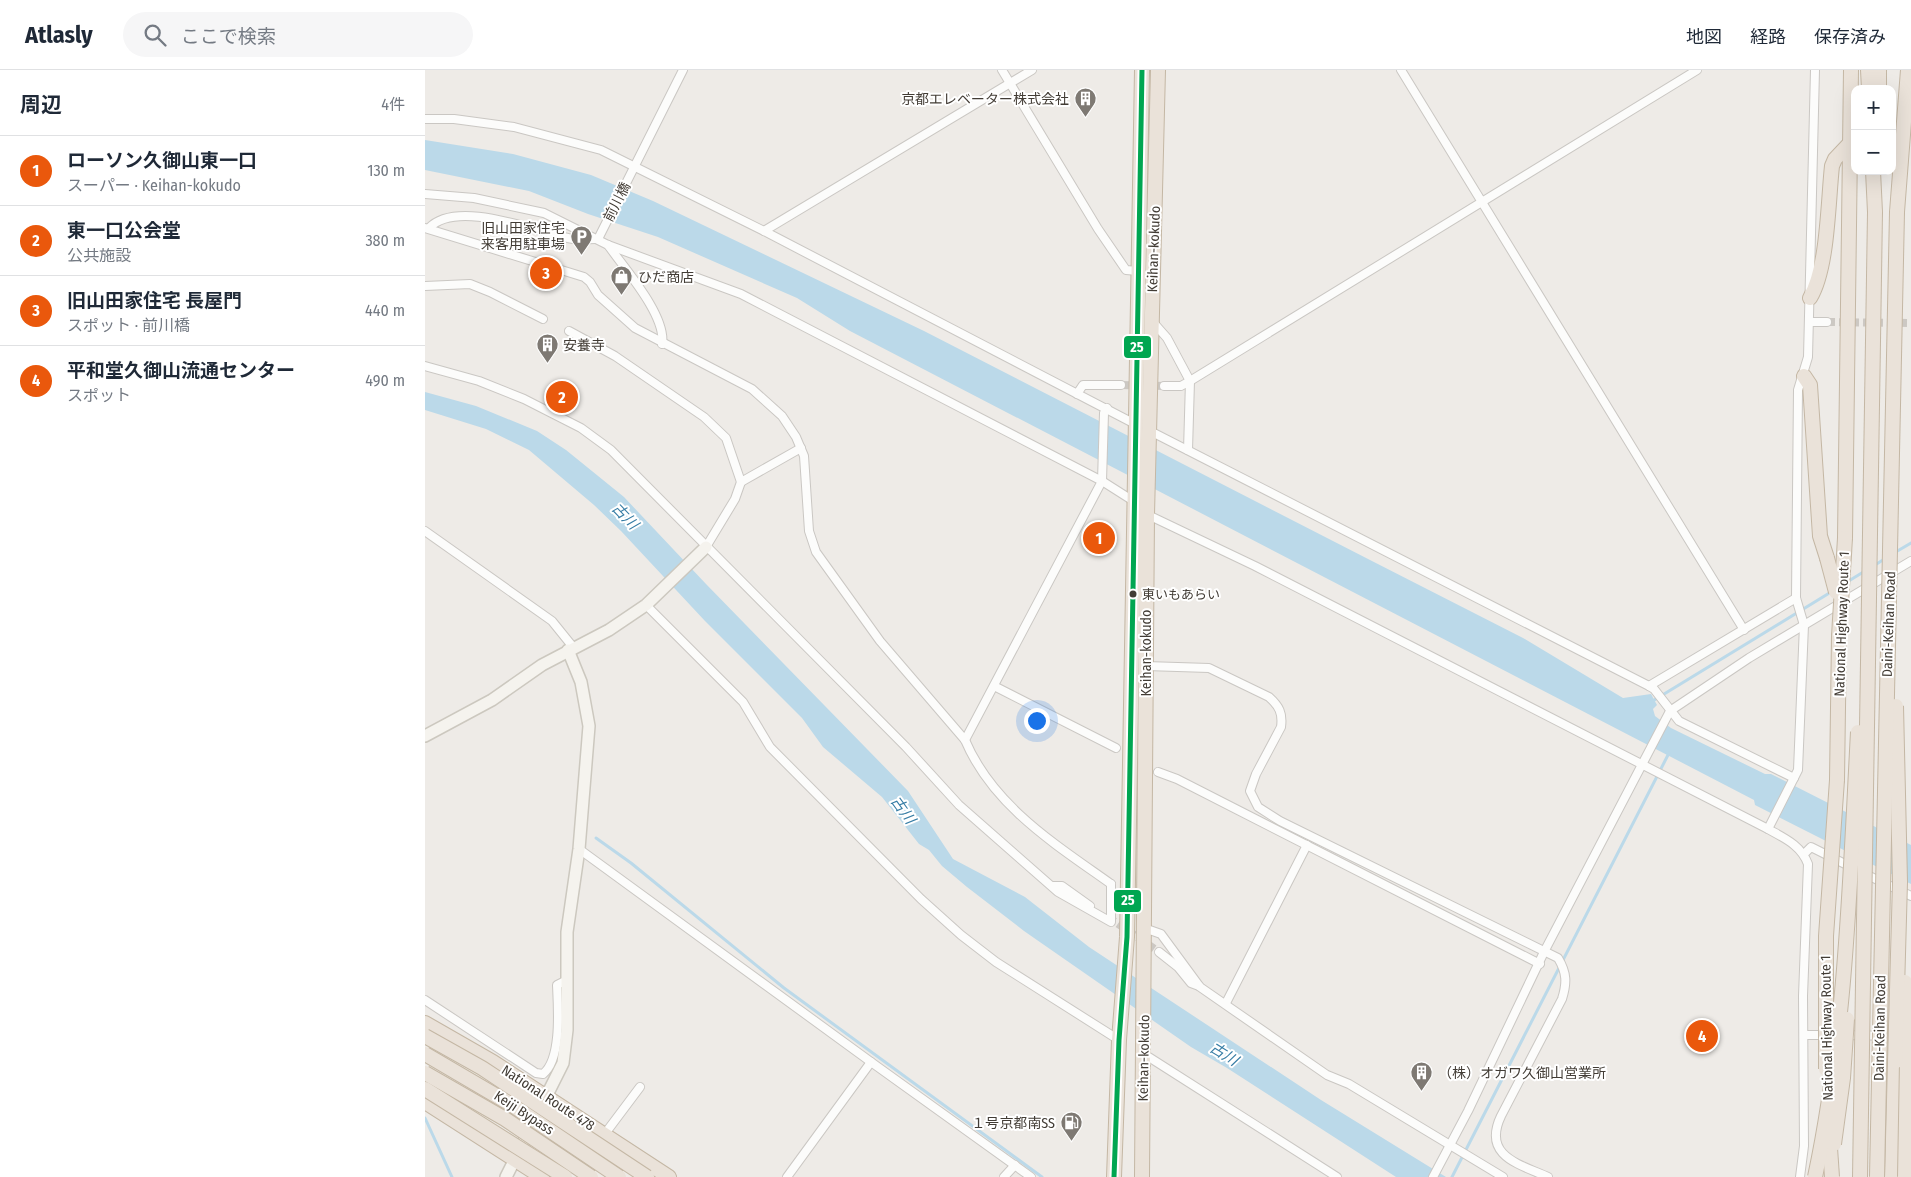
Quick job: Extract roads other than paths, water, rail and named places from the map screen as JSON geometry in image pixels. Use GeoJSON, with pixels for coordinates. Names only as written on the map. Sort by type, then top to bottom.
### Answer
{"type":"FeatureCollection","features":[{"type":"Feature","properties":{"kind":"highway","name":"Keihan-kokudo"},"geometry":{"type":"LineString","coordinates":[[1142,70],[1137,271],[1142,430]]}},
{"type":"Feature","properties":{"kind":"highway","name":"Keihan-kokudo"},"geometry":{"type":"LineString","coordinates":[[1114,1177],[1119,1036],[1127,937],[1127,871],[1139,497],[1142,430],[1152,321],[1158,70]]}},
{"type":"Feature","properties":{"kind":"highway","name":"National Highway Route 1"},"geometry":{"type":"LineString","coordinates":[[1851,70],[1852,130]]}},
{"type":"Feature","properties":{"kind":"highway"},"geometry":{"type":"LineString","coordinates":[[1868,70],[1869,85]]}},
{"type":"Feature","properties":{"kind":"highway"},"geometry":{"type":"LineString","coordinates":[[1879,70],[1879,85]]}},
{"type":"Feature","properties":{"kind":"highway","name":"Daini-Keihan Road"},"geometry":{"type":"LineString","coordinates":[[1877,1177],[1883,843],[1892,548],[1898,70]]}},
{"type":"Feature","properties":{"kind":"highway"},"geometry":{"type":"LineString","coordinates":[[1897,212],[1908,70]]}},
{"type":"Feature","properties":{"kind":"highway"},"geometry":{"type":"LineString","coordinates":[[1810,298],[1816,287],[1820,270],[1832,166],[1835,159],[1851,142]]}},
{"type":"Feature","properties":{"kind":"highway","name":"National Highway Route 1"},"geometry":{"type":"LineString","coordinates":[[1830,1177],[1825,1021],[1829,875],[1837,780],[1839,629],[1845,538],[1851,175]]}},
{"type":"Feature","properties":{"kind":"highway","name":"Daini-Keihan Road"},"geometry":{"type":"LineString","coordinates":[[1860,1177],[1875,175]]}},
{"type":"Feature","properties":{"kind":"highway"},"geometry":{"type":"LineString","coordinates":[[1804,376],[1810,385],[1820,536],[1836,583],[1839,629]]}},
{"type":"Feature","properties":{"kind":"highway","name":"Keihan-kokudo"},"geometry":{"type":"LineString","coordinates":[[1139,497],[1147,515],[1142,1177]]}},
{"type":"Feature","properties":{"kind":"highway"},"geometry":{"type":"LineString","coordinates":[[1892,548],[1900,882],[1906,1012],[1905,1177]]}},
{"type":"Feature","properties":{"kind":"highway"},"geometry":{"type":"LineString","coordinates":[[1830,1177],[1846,1049],[1868,549]]}},
{"type":"Feature","properties":{"kind":"highway"},"geometry":{"type":"LineString","coordinates":[[1892,1177],[1900,882]]}},
{"type":"Feature","properties":{"kind":"highway"},"geometry":{"type":"LineString","coordinates":[[1815,1177],[1824,1134],[1837,1038],[1851,903]]}},
{"type":"Feature","properties":{"kind":"highway","name":"National Route 478"},"geometry":{"type":"LineString","coordinates":[[425,1023],[493,1062],[669,1177]]}},
{"type":"Feature","properties":{"kind":"highway"},"geometry":{"type":"LineString","coordinates":[[425,1036],[482,1068],[647,1177]]}},
{"type":"Feature","properties":{"kind":"highway","name":"Keiji Bypass"},"geometry":{"type":"LineString","coordinates":[[425,1054],[512,1105],[619,1177]]}},
{"type":"Feature","properties":{"kind":"highway","name":"Keiji Bypass"},"geometry":{"type":"LineString","coordinates":[[425,1073],[505,1119],[591,1177]]}},
{"type":"Feature","properties":{"kind":"highway"},"geometry":{"type":"LineString","coordinates":[[425,1089],[565,1177]]}},
{"type":"Feature","properties":{"kind":"highway"},"geometry":{"type":"LineString","coordinates":[[425,1102],[543,1177]]}},
{"type":"Feature","properties":{"kind":"street"},"geometry":{"type":"LineString","coordinates":[[1002,70],[1098,230],[1126,270],[1137,271]]}},
{"type":"Feature","properties":{"kind":"street"},"geometry":{"type":"LineString","coordinates":[[765,232],[1032,70]]}},
{"type":"Feature","properties":{"kind":"street"},"geometry":{"type":"LineString","coordinates":[[1401,70],[1744,630]]}},
{"type":"Feature","properties":{"kind":"street"},"geometry":{"type":"LineString","coordinates":[[1164,386],[1181,386],[1190,381],[1697,70]]}},
{"type":"Feature","properties":{"kind":"street"},"geometry":{"type":"LineString","coordinates":[[1767,829],[1776,816],[1798,770],[1804,622],[1797,600],[1798,390],[1804,376],[1808,357],[1815,70]]}},
{"type":"Feature","properties":{"kind":"street","name":"前川橋"},"geometry":{"type":"LineString","coordinates":[[600,236],[685,71]]}},
{"type":"Feature","properties":{"kind":"street"},"geometry":{"type":"LineString","coordinates":[[425,119],[454,120],[514,127],[601,150],[634,169],[765,232],[1077,394],[1142,430],[1188,450],[1491,607],[1651,687],[1667,712],[1679,721],[1794,779]]}},
{"type":"Feature","properties":{"kind":"street"},"geometry":{"type":"LineString","coordinates":[[425,194],[474,198],[524,208],[600,236],[659,320],[664,334],[662,344]]}},
{"type":"Feature","properties":{"kind":"street"},"geometry":{"type":"LineString","coordinates":[[427,228],[434,223],[454,217],[473,216],[515,224],[574,239],[600,236]]}},
{"type":"Feature","properties":{"kind":"street"},"geometry":{"type":"LineString","coordinates":[[427,228],[584,277],[598,295],[635,328],[757,394],[782,416],[801,448],[806,465],[809,531],[816,552],[880,641],[965,740],[987,779],[1022,818],[1111,884]]}},
{"type":"Feature","properties":{"kind":"street"},"geometry":{"type":"LineString","coordinates":[[608,245],[741,294],[1139,497]]}},
{"type":"Feature","properties":{"kind":"street"},"geometry":{"type":"LineString","coordinates":[[425,286],[470,284],[543,319]]}},
{"type":"Feature","properties":{"kind":"street"},"geometry":{"type":"LineString","coordinates":[[1152,321],[1167,338],[1190,381],[1188,450]]}},
{"type":"Feature","properties":{"kind":"street"},"geometry":{"type":"LineString","coordinates":[[1809,322],[1827,322]]}},
{"type":"Feature","properties":{"kind":"street"},"geometry":{"type":"LineString","coordinates":[[425,736],[492,700],[542,664],[609,630],[648,602],[704,548],[735,500],[741,482],[726,438],[715,425],[615,356],[569,331]]}},
{"type":"Feature","properties":{"kind":"street"},"geometry":{"type":"LineString","coordinates":[[425,366],[479,381],[515,395],[581,428],[611,450],[704,548],[906,747],[959,804],[1058,892],[1111,922],[1111,884]]}},
{"type":"Feature","properties":{"kind":"street"},"geometry":{"type":"LineString","coordinates":[[1077,394],[1083,386],[1121,385]]}},
{"type":"Feature","properties":{"kind":"street"},"geometry":{"type":"LineString","coordinates":[[965,740],[1102,478],[1106,410]]}},
{"type":"Feature","properties":{"kind":"street"},"geometry":{"type":"LineString","coordinates":[[741,482],[801,448]]}},
{"type":"Feature","properties":{"kind":"street"},"geometry":{"type":"LineString","coordinates":[[1147,515],[1255,566],[1640,766],[1767,829],[1792,842],[1804,854],[1808,864],[1804,1035],[1804,1138],[1800,1177]]}},
{"type":"Feature","properties":{"kind":"street"},"geometry":{"type":"LineString","coordinates":[[425,531],[552,621],[570,649],[581,682],[589,726],[579,849],[567,932],[565,981],[567,1030],[563,1063],[506,1177]]}},
{"type":"Feature","properties":{"kind":"street"},"geometry":{"type":"LineString","coordinates":[[1433,1177],[1540,964],[1544,952],[1667,712],[1804,622],[1911,560]]}},
{"type":"Feature","properties":{"kind":"street"},"geometry":{"type":"LineString","coordinates":[[1651,687],[1797,600]]}},
{"type":"Feature","properties":{"kind":"street"},"geometry":{"type":"LineString","coordinates":[[648,602],[743,702],[771,747],[928,905],[961,935],[996,962],[1119,1036]]}},
{"type":"Feature","properties":{"kind":"street"},"geometry":{"type":"LineString","coordinates":[[1146,666],[1209,668],[1269,697],[1276,703],[1280,710],[1281,727],[1256,774],[1250,790],[1252,800],[1257,807],[1280,821],[1558,958],[1566,974],[1567,984],[1562,999],[1501,1116],[1495,1134],[1499,1151],[1508,1158],[1548,1177]]}},
{"type":"Feature","properties":{"kind":"street"},"geometry":{"type":"LineString","coordinates":[[994,686],[1116,748]]}},
{"type":"Feature","properties":{"kind":"street"},"geometry":{"type":"LineString","coordinates":[[1158,772],[1177,779],[1540,964]]}},
{"type":"Feature","properties":{"kind":"street"},"geometry":{"type":"LineString","coordinates":[[1225,1003],[1307,845]]}},
{"type":"Feature","properties":{"kind":"street"},"geometry":{"type":"LineString","coordinates":[[1804,854],[1811,848],[1911,896]]}},
{"type":"Feature","properties":{"kind":"street"},"geometry":{"type":"LineString","coordinates":[[579,849],[1031,1177]]}},
{"type":"Feature","properties":{"kind":"street"},"geometry":{"type":"LineString","coordinates":[[1111,884],[1127,871]]}},
{"type":"Feature","properties":{"kind":"street"},"geometry":{"type":"LineString","coordinates":[[1053,886],[1062,886],[1108,916]]}},
{"type":"Feature","properties":{"kind":"street"},"geometry":{"type":"LineString","coordinates":[[1144,928],[1161,934],[1200,987]]}},
{"type":"Feature","properties":{"kind":"street"},"geometry":{"type":"LineString","coordinates":[[1159,952],[1178,967],[1191,983],[1225,1003],[1327,1075],[1349,1084],[1449,1147],[1503,1177]]}},
{"type":"Feature","properties":{"kind":"street"},"geometry":{"type":"LineString","coordinates":[[425,1000],[536,1073],[543,1074],[548,1069],[554,1054],[558,1012],[557,986],[565,981]]}},
{"type":"Feature","properties":{"kind":"street"},"geometry":{"type":"LineString","coordinates":[[1804,1035],[1911,1036]]}},
{"type":"Feature","properties":{"kind":"street"},"geometry":{"type":"LineString","coordinates":[[1144,1050],[1337,1177]]}},
{"type":"Feature","properties":{"kind":"street"},"geometry":{"type":"LineString","coordinates":[[787,1177],[871,1062]]}},
{"type":"Feature","properties":{"kind":"street"},"geometry":{"type":"LineString","coordinates":[[604,1135],[640,1086]]}},
{"type":"Feature","properties":{"kind":"street"},"geometry":{"type":"LineString","coordinates":[[1004,1177],[1015,1165]]}},
{"type":"Feature","properties":{"kind":"water"},"geometry":{"type":"Polygon","coordinates":[[[425,140],[513,154],[591,175],[653,201],[924,331],[1523,638],[1623,698],[1651,694],[1657,705],[1653,709],[1655,716],[1671,728],[1765,774],[1771,774],[1911,845],[1911,884],[1755,805],[1754,800],[850,331],[797,298],[658,237],[588,214],[529,191],[425,170],[425,140]]]}},
{"type":"Feature","properties":{"kind":"water","name":"古川"},"geometry":{"type":"Polygon","coordinates":[[[425,392],[476,406],[537,431],[566,450],[624,497],[908,791],[953,859],[1025,897],[1089,947],[1321,1100],[1446,1177],[1396,1177],[1227,1068],[1191,1047],[1024,931],[967,887],[942,866],[929,850],[919,844],[882,797],[823,747],[802,718],[705,621],[621,531],[594,505],[529,450],[486,429],[425,410],[425,392]]]}},
{"type":"Feature","properties":{"kind":"waterway"},"geometry":{"type":"LineString","coordinates":[[1894,553],[1911,543]]}},
{"type":"Feature","properties":{"kind":"waterway"},"geometry":{"type":"LineString","coordinates":[[1875,565],[1886,558]]}},
{"type":"Feature","properties":{"kind":"waterway"},"geometry":{"type":"LineString","coordinates":[[1847,582],[1865,571]]}},
{"type":"Feature","properties":{"kind":"waterway"},"geometry":{"type":"LineString","coordinates":[[1651,702],[1831,592]]}},
{"type":"Feature","properties":{"kind":"waterway"},"geometry":{"type":"LineString","coordinates":[[1452,1177],[1669,753]]}},
{"type":"Feature","properties":{"kind":"waterway"},"geometry":{"type":"LineString","coordinates":[[596,838],[631,863],[784,988],[1042,1177]]}},
{"type":"Feature","properties":{"kind":"waterway"},"geometry":{"type":"LineString","coordinates":[[425,1118],[452,1177]]}},
{"type":"Feature","properties":{"kind":"tunnel"},"geometry":{"type":"LineString","coordinates":[[1827,322],[1911,323]]}},
{"type":"Feature","properties":{"kind":"tunnel"},"geometry":{"type":"LineString","coordinates":[[1121,385],[1164,386]]}},
{"type":"Feature","properties":{"kind":"tunnel"},"geometry":{"type":"LineString","coordinates":[[1108,917],[1159,952]]}},
{"type":"Feature","properties":{"kind":"place","name":"京都エレベーター株式会社"},"geometry":{"type":"Point","coordinates":[1085,118]}},
{"type":"Feature","properties":{"kind":"place","name":"旧山田家住宅 来客用駐車場"},"geometry":{"type":"Point","coordinates":[581,255]}},
{"type":"Feature","properties":{"kind":"place","name":"旧山田家住宅 長屋門"},"geometry":{"type":"Point","coordinates":[546,273]}},
{"type":"Feature","properties":{"kind":"place","name":"ひだ商店"},"geometry":{"type":"Point","coordinates":[622,296]}},
{"type":"Feature","properties":{"kind":"place","name":"安養寺"},"geometry":{"type":"Point","coordinates":[547,364]}},
{"type":"Feature","properties":{"kind":"place","name":"東一口公会堂"},"geometry":{"type":"Point","coordinates":[562,397]}},
{"type":"Feature","properties":{"kind":"place","name":"ローソン久御山東一口"},"geometry":{"type":"Point","coordinates":[1099,538]}},
{"type":"Feature","properties":{"kind":"place","name":"東いもあらい"},"geometry":{"type":"Point","coordinates":[1133,594]}},
{"type":"Feature","properties":{"kind":"place","name":"平和堂久御山流通センター"},"geometry":{"type":"Point","coordinates":[1702,1036]}},
{"type":"Feature","properties":{"kind":"place","name":"（株）オガワ久御山営業所"},"geometry":{"type":"Point","coordinates":[1422,1092]}},
{"type":"Feature","properties":{"kind":"place","name":"１号京都南SS"},"geometry":{"type":"Point","coordinates":[1071,1142]}}]}
